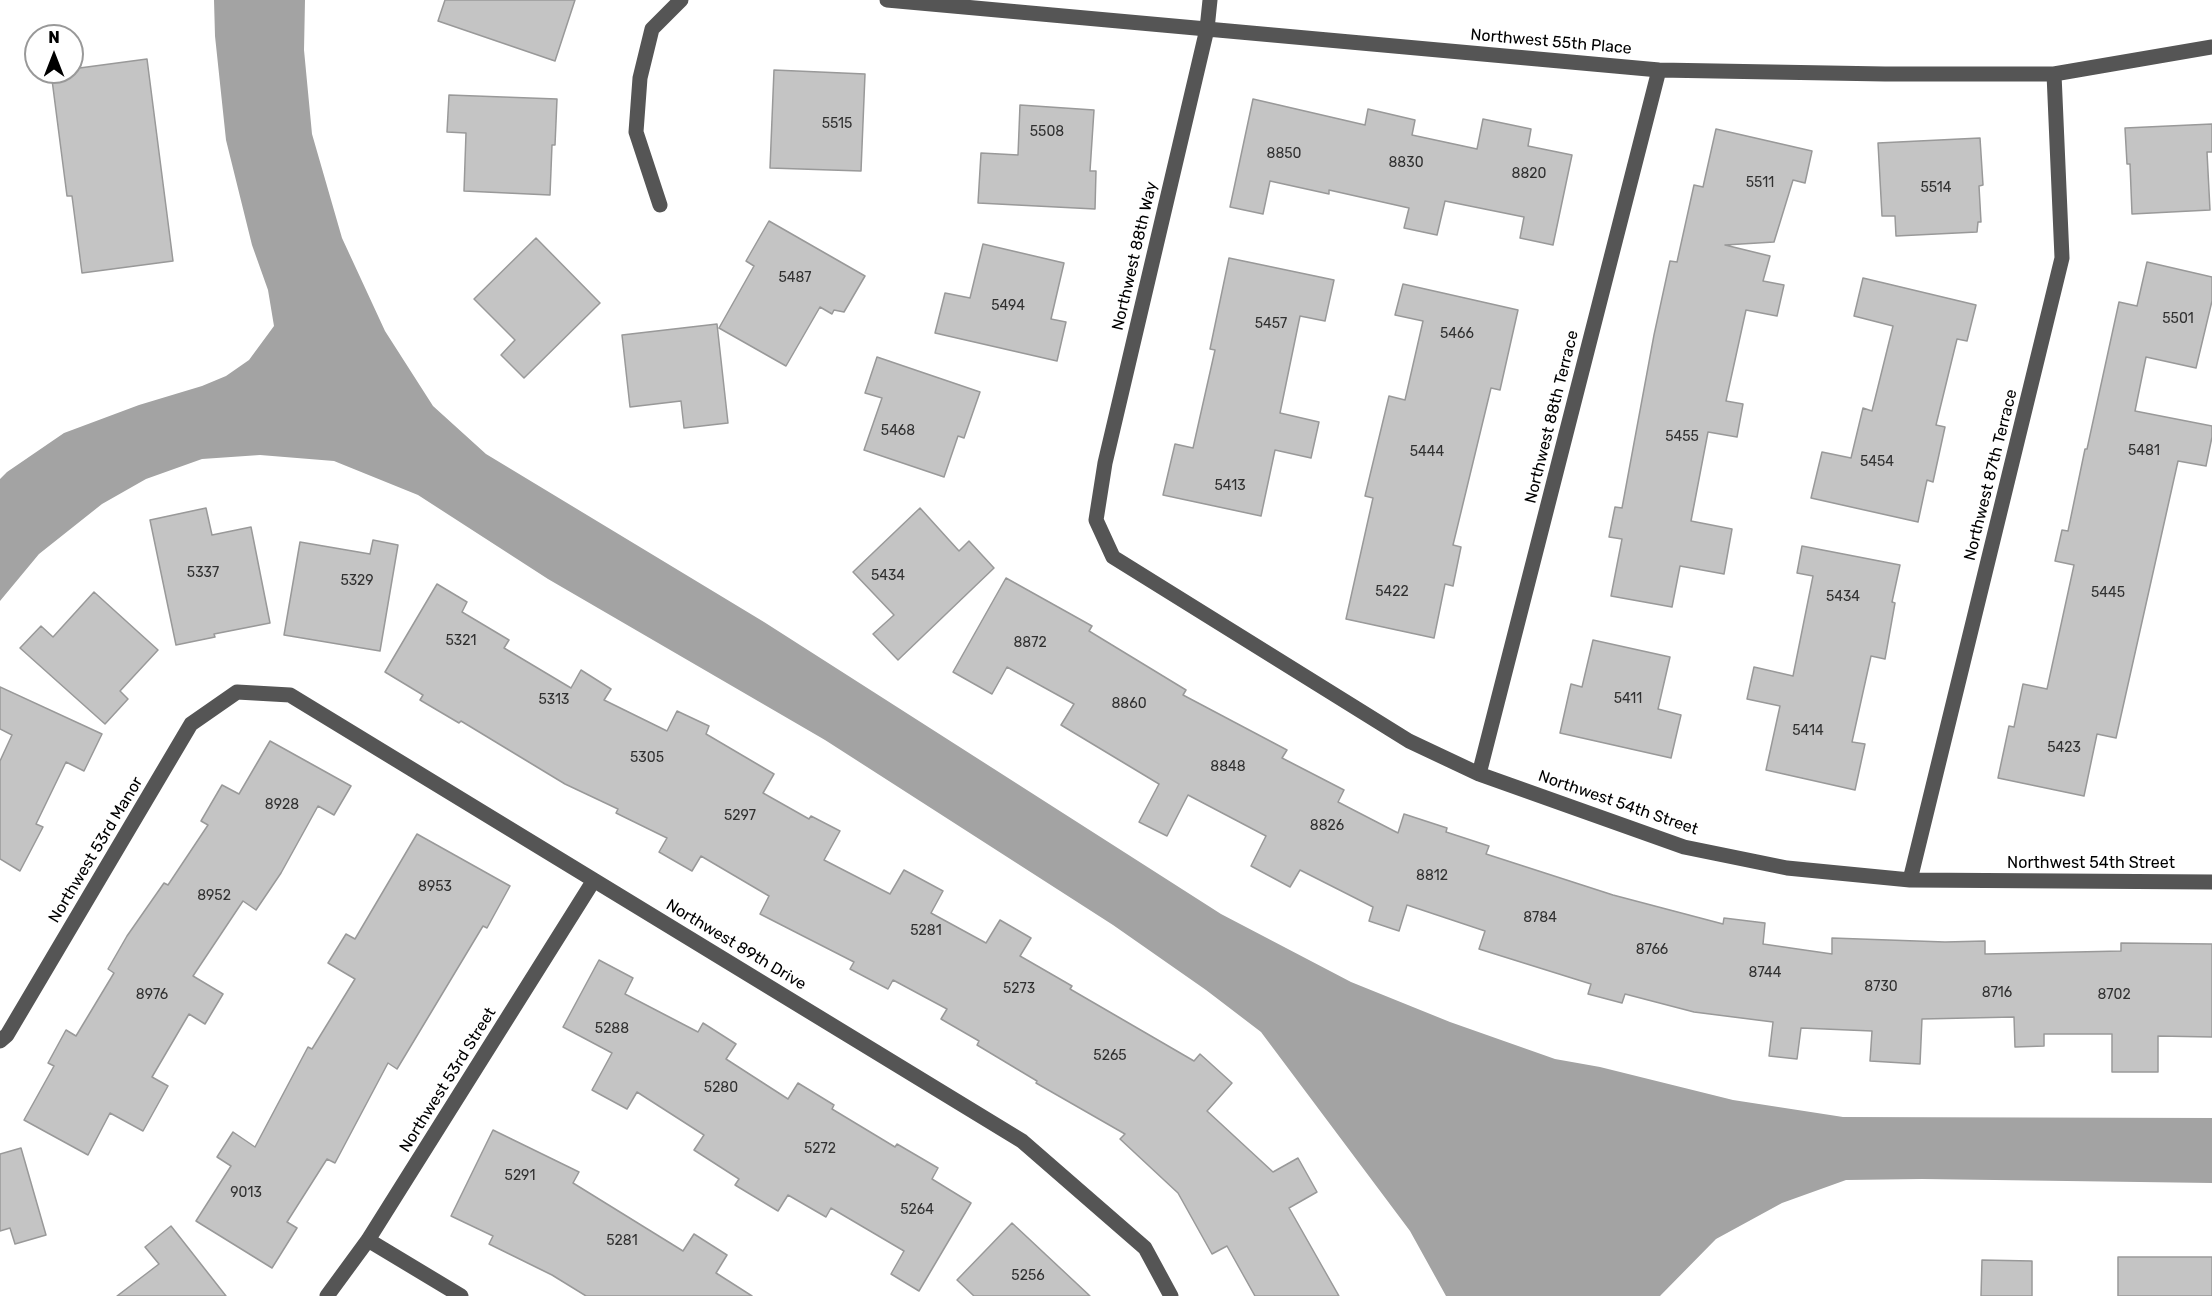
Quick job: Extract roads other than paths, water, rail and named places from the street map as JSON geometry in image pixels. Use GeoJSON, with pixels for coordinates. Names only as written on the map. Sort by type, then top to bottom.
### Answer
{"type":"FeatureCollection","features":[{"type":"Feature","properties":{"kind":"street"},"geometry":{"type":"LineString","coordinates":[[660,205],[636,132],[640,78],[652,29],[681,0]]}},
{"type":"Feature","properties":{"kind":"street","name":"Northwest 55th Place"},"geometry":{"type":"LineString","coordinates":[[887,0],[1659,70],[2054,74],[2212,47]]}},
{"type":"Feature","properties":{"kind":"street","name":"Northwest 88th Way"},"geometry":{"type":"LineString","coordinates":[[1096,520],[1105,463],[1207,29],[1210,0]]}},
{"type":"Feature","properties":{"kind":"street","name":"Northwest 88th Terrace"},"geometry":{"type":"LineString","coordinates":[[1479,774],[1659,70]]}},
{"type":"Feature","properties":{"kind":"street","name":"Northwest 87th Terrace"},"geometry":{"type":"LineString","coordinates":[[1910,880],[2062,258],[2054,74]]}},
{"type":"Feature","properties":{"kind":"street","name":"Northwest 54th Street"},"geometry":{"type":"LineString","coordinates":[[1096,520],[1113,557],[1409,741],[1479,774],[1684,847],[1787,868],[1910,880],[2212,882]]}},
{"type":"Feature","properties":{"kind":"street","name":"Northwest 89th Drive"},"geometry":{"type":"LineString","coordinates":[[237,692],[290,695],[1022,1141],[1145,1248],[1171,1296]]}},
{"type":"Feature","properties":{"kind":"street","name":"Northwest 53rd Manor"},"geometry":{"type":"LineString","coordinates":[[0,1041],[7,1035],[192,724],[237,692]]}},
{"type":"Feature","properties":{"kind":"street","name":"Northwest 53rd Street"},"geometry":{"type":"LineString","coordinates":[[327,1296],[368,1240],[594,880]]}},
{"type":"Feature","properties":{"kind":"street"},"geometry":{"type":"LineString","coordinates":[[368,1240],[461,1296]]}}]}
